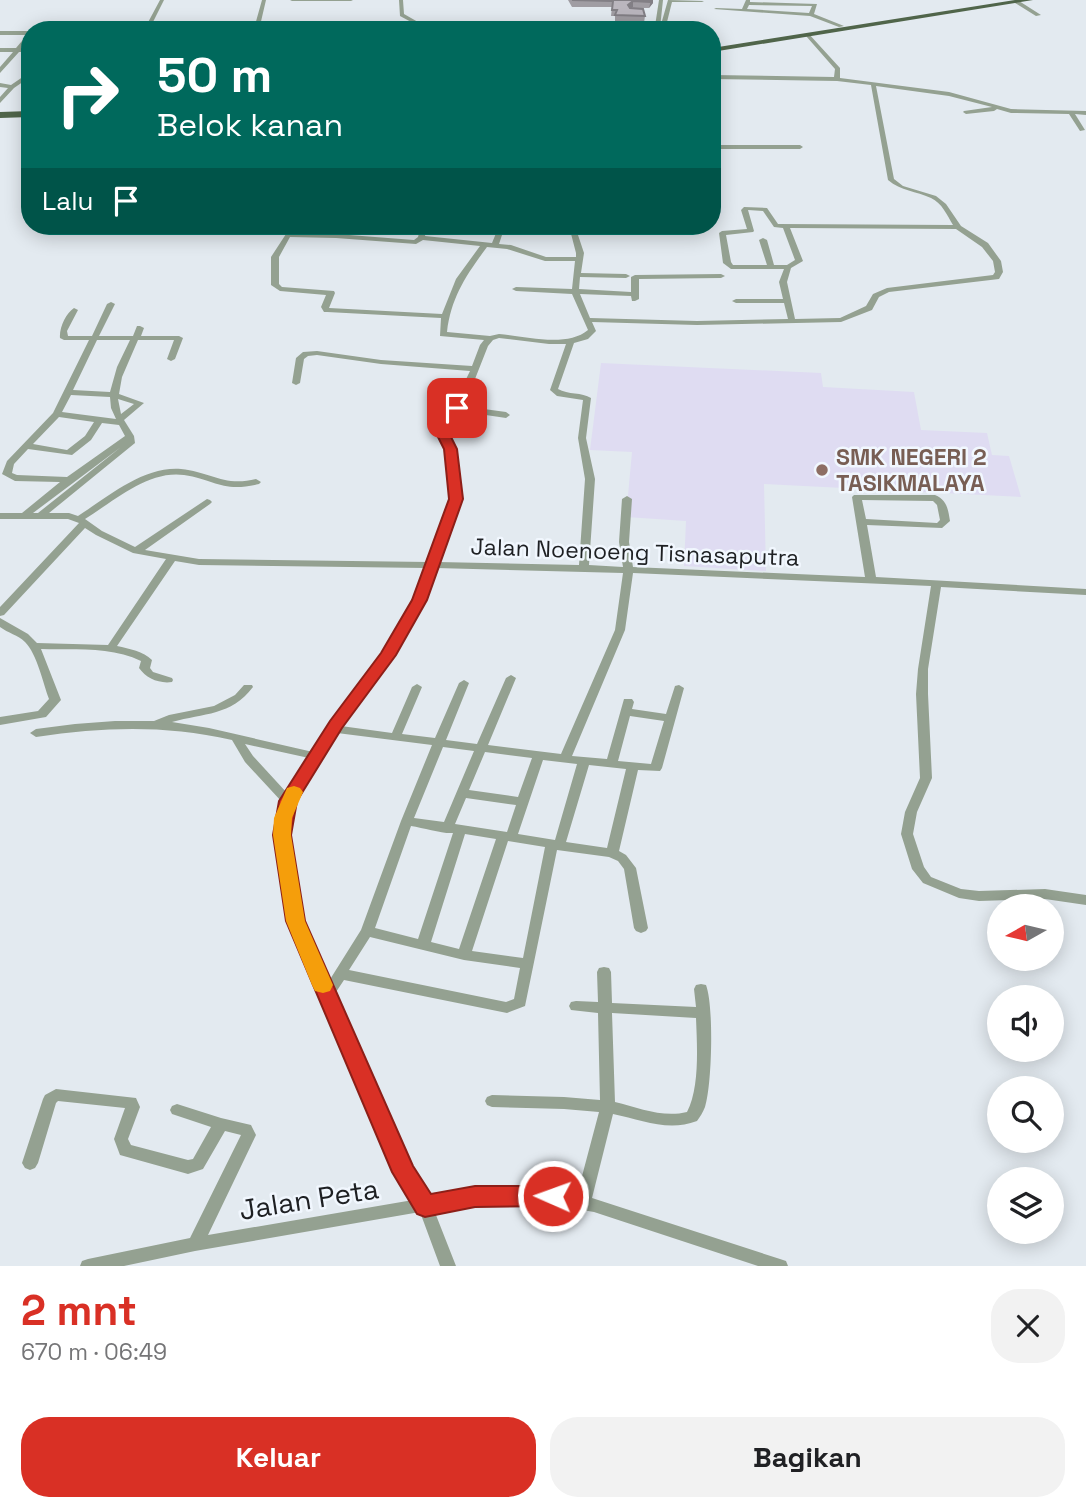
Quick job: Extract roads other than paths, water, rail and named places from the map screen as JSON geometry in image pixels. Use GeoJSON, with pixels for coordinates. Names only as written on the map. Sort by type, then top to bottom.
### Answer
{"type":"FeatureCollection","features":[{"type":"Feature","properties":{"kind":"main road"},"geometry":{"type":"LineString","coordinates":[[721,46],[841,26],[1028,0]]}},
{"type":"Feature","properties":{"kind":"main road"},"geometry":{"type":"LineString","coordinates":[[721,47],[1014,1]]}},
{"type":"Feature","properties":{"kind":"main road"},"geometry":{"type":"LineString","coordinates":[[0,113],[21,112]]}},
{"type":"Feature","properties":{"kind":"street"},"geometry":{"type":"LineString","coordinates":[[151,21],[162,0]]}},
{"type":"Feature","properties":{"kind":"street"},"geometry":{"type":"LineString","coordinates":[[258,21],[264,0]]}},
{"type":"Feature","properties":{"kind":"street"},"geometry":{"type":"LineString","coordinates":[[292,0],[351,0]]}},
{"type":"Feature","properties":{"kind":"street"},"geometry":{"type":"LineString","coordinates":[[401,0],[401,14],[414,21]]}},
{"type":"Feature","properties":{"kind":"street"},"geometry":{"type":"LineString","coordinates":[[648,0],[661,0],[660,21]]}},
{"type":"Feature","properties":{"kind":"street"},"geometry":{"type":"LineString","coordinates":[[663,21],[670,0],[702,1]]}},
{"type":"Feature","properties":{"kind":"street"},"geometry":{"type":"LineString","coordinates":[[748,11],[744,9],[747,1],[815,5],[811,15]]}},
{"type":"Feature","properties":{"kind":"street"},"geometry":{"type":"LineString","coordinates":[[1014,1],[1038,15]]}},
{"type":"Feature","properties":{"kind":"street"},"geometry":{"type":"LineString","coordinates":[[716,9],[811,15],[841,26]]}},
{"type":"Feature","properties":{"kind":"street"},"geometry":{"type":"LineString","coordinates":[[646,12],[659,13]]}},
{"type":"Feature","properties":{"kind":"street"},"geometry":{"type":"LineString","coordinates":[[0,33],[21,34]]}},
{"type":"Feature","properties":{"kind":"street"},"geometry":{"type":"LineString","coordinates":[[808,35],[838,69],[837,79]]}},
{"type":"Feature","properties":{"kind":"street"},"geometry":{"type":"LineString","coordinates":[[1,69],[21,45]]}},
{"type":"Feature","properties":{"kind":"street"},"geometry":{"type":"LineString","coordinates":[[0,50],[21,50]]}},
{"type":"Feature","properties":{"kind":"street"},"geometry":{"type":"LineString","coordinates":[[0,57],[10,57]]}},
{"type":"Feature","properties":{"kind":"street"},"geometry":{"type":"LineString","coordinates":[[721,77],[837,79],[956,95],[1018,112],[1086,113]]}},
{"type":"Feature","properties":{"kind":"street"},"geometry":{"type":"LineString","coordinates":[[0,101],[21,80]]}},
{"type":"Feature","properties":{"kind":"street"},"geometry":{"type":"LineString","coordinates":[[589,320],[660,323],[849,318],[869,309],[876,296],[887,290],[996,277],[999,272],[997,261],[985,245],[958,227],[944,205],[934,197],[901,187],[891,180],[873,83]]}},
{"type":"Feature","properties":{"kind":"street"},"geometry":{"type":"LineString","coordinates":[[0,85],[12,87]]}},
{"type":"Feature","properties":{"kind":"street"},"geometry":{"type":"LineString","coordinates":[[966,112],[997,108]]}},
{"type":"Feature","properties":{"kind":"street"},"geometry":{"type":"LineString","coordinates":[[1071,113],[1082,130]]}},
{"type":"Feature","properties":{"kind":"street"},"geometry":{"type":"LineString","coordinates":[[721,147],[800,147]]}},
{"type":"Feature","properties":{"kind":"street"},"geometry":{"type":"LineString","coordinates":[[786,226],[799,261],[788,267],[729,265],[722,236],[724,233],[751,231],[744,208],[764,208],[774,226],[786,226],[958,227]]}},
{"type":"Feature","properties":{"kind":"street"},"geometry":{"type":"LineString","coordinates":[[444,316],[329,310],[325,307],[331,293],[279,289],[275,285],[275,257],[288,235],[415,242],[421,237],[495,245],[537,257],[580,259]]}},
{"type":"Feature","properties":{"kind":"street"},"geometry":{"type":"LineString","coordinates":[[495,245],[499,235]]}},
{"type":"Feature","properties":{"kind":"street"},"geometry":{"type":"LineString","coordinates":[[485,244],[460,279],[444,316],[443,334],[571,341],[590,335],[592,331],[575,291],[580,253],[575,235]]}},
{"type":"Feature","properties":{"kind":"street"},"geometry":{"type":"LineString","coordinates":[[763,240],[771,267]]}},
{"type":"Feature","properties":{"kind":"street"},"geometry":{"type":"LineString","coordinates":[[788,267],[783,282],[792,321]]}},
{"type":"Feature","properties":{"kind":"street"},"geometry":{"type":"LineString","coordinates":[[577,275],[626,276]]}},
{"type":"Feature","properties":{"kind":"street"},"geometry":{"type":"LineString","coordinates":[[516,289],[634,297],[636,277],[721,276]]}},
{"type":"Feature","properties":{"kind":"street"},"geometry":{"type":"LineString","coordinates":[[736,301],[786,301]]}},
{"type":"Feature","properties":{"kind":"street"},"geometry":{"type":"LineString","coordinates":[[69,480],[9,476],[7,467],[57,414],[111,304]]}},
{"type":"Feature","properties":{"kind":"street"},"geometry":{"type":"LineString","coordinates":[[74,310],[62,336],[94,339],[179,338]]}},
{"type":"Feature","properties":{"kind":"street"},"geometry":{"type":"LineString","coordinates":[[171,359],[179,338],[179,325]]}},
{"type":"Feature","properties":{"kind":"street"},"geometry":{"type":"LineString","coordinates":[[42,514],[129,447],[132,441],[116,411],[114,395],[140,328]]}},
{"type":"Feature","properties":{"kind":"street"},"geometry":{"type":"LineString","coordinates":[[447,1266],[425,1206],[404,1172],[296,921],[282,835],[288,801],[334,729],[388,655],[420,600],[456,499],[450,449],[443,435],[484,345],[490,338]]}},
{"type":"Feature","properties":{"kind":"street"},"geometry":{"type":"LineString","coordinates":[[571,341],[554,390],[560,394],[583,395],[587,398],[582,438],[590,479],[584,568]]}},
{"type":"Feature","properties":{"kind":"street"},"geometry":{"type":"LineString","coordinates":[[296,383],[300,358],[310,353],[474,369]]}},
{"type":"Feature","properties":{"kind":"street"},"geometry":{"type":"LineString","coordinates":[[57,414],[121,421],[140,404],[114,395],[68,392]]}},
{"type":"Feature","properties":{"kind":"street"},"geometry":{"type":"LineString","coordinates":[[457,408],[506,415]]}},
{"type":"Feature","properties":{"kind":"street"},"geometry":{"type":"LineString","coordinates":[[26,446],[69,453],[88,438],[99,420]]}},
{"type":"Feature","properties":{"kind":"street"},"geometry":{"type":"LineString","coordinates":[[25,515],[130,436]]}},
{"type":"Feature","properties":{"kind":"street"},"geometry":{"type":"LineString","coordinates":[[101,457],[114,460]]}},
{"type":"Feature","properties":{"kind":"street"},"geometry":{"type":"LineString","coordinates":[[83,470],[97,473]]}},
{"type":"Feature","properties":{"kind":"street"},"geometry":{"type":"LineString","coordinates":[[0,613],[81,521],[148,478],[163,472],[181,472],[223,485],[256,482]]}},
{"type":"Feature","properties":{"kind":"street"},"geometry":{"type":"LineString","coordinates":[[862,522],[939,526],[945,521],[942,504],[935,498],[858,497],[862,522],[872,580]]}},
{"type":"Feature","properties":{"kind":"street"},"geometry":{"type":"LineString","coordinates":[[565,759],[620,630],[628,570],[624,542],[627,499]]}},
{"type":"Feature","properties":{"kind":"street"},"geometry":{"type":"LineString","coordinates":[[136,551],[207,502]]}},
{"type":"Feature","properties":{"kind":"street","name":"Jalan Noenoeng Tisnasaputra"},"geometry":{"type":"LineString","coordinates":[[0,516],[42,514],[81,521],[136,551],[171,559],[261,565],[433,564],[584,568],[1086,592]]}},
{"type":"Feature","properties":{"kind":"street"},"geometry":{"type":"LineString","coordinates":[[111,648],[171,559]]}},
{"type":"Feature","properties":{"kind":"street"},"geometry":{"type":"LineString","coordinates":[[937,583],[922,681],[926,778],[911,812],[907,834],[913,859],[927,880],[959,893],[979,896],[1045,894],[1086,900]]}},
{"type":"Feature","properties":{"kind":"street"},"geometry":{"type":"LineString","coordinates":[[0,621],[6,628],[28,638],[34,646],[55,700],[42,714],[0,721]]}},
{"type":"Feature","properties":{"kind":"street"},"geometry":{"type":"LineString","coordinates":[[34,646],[111,648],[135,653],[147,660],[144,668],[149,674],[168,680]]}},
{"type":"Feature","properties":{"kind":"street"},"geometry":{"type":"LineString","coordinates":[[423,945],[462,793],[510,678]]}},
{"type":"Feature","properties":{"kind":"street"},"geometry":{"type":"LineString","coordinates":[[327,995],[366,931],[407,821],[464,683]]}},
{"type":"Feature","properties":{"kind":"street"},"geometry":{"type":"LineString","coordinates":[[155,725],[168,719],[233,704],[248,687]]}},
{"type":"Feature","properties":{"kind":"street"},"geometry":{"type":"LineString","coordinates":[[395,738],[417,687]]}},
{"type":"Feature","properties":{"kind":"street"},"geometry":{"type":"LineString","coordinates":[[334,729],[438,744],[656,768],[678,688]]}},
{"type":"Feature","properties":{"kind":"street"},"geometry":{"type":"LineString","coordinates":[[612,763],[627,707],[670,718]]}},
{"type":"Feature","properties":{"kind":"street"},"geometry":{"type":"LineString","coordinates":[[37,733],[155,725],[193,729],[316,756]]}},
{"type":"Feature","properties":{"kind":"street"},"geometry":{"type":"LineString","coordinates":[[237,739],[249,759],[288,801]]}},
{"type":"Feature","properties":{"kind":"street"},"geometry":{"type":"LineString","coordinates":[[464,955],[538,756]]}},
{"type":"Feature","properties":{"kind":"street"},"geometry":{"type":"LineString","coordinates":[[342,974],[507,1008],[520,1002],[556,846],[584,761]]}},
{"type":"Feature","properties":{"kind":"street"},"geometry":{"type":"LineString","coordinates":[[612,853],[633,766]]}},
{"type":"Feature","properties":{"kind":"street"},"geometry":{"type":"LineString","coordinates":[[462,793],[521,802]]}},
{"type":"Feature","properties":{"kind":"street"},"geometry":{"type":"LineString","coordinates":[[407,821],[612,853],[622,858],[630,868],[641,928]]}},
{"type":"Feature","properties":{"kind":"street"},"geometry":{"type":"LineString","coordinates":[[366,931],[464,955],[528,964]]}},
{"type":"Feature","properties":{"kind":"street"},"geometry":{"type":"LineString","coordinates":[[583,1202],[608,1107],[604,972]]}},
{"type":"Feature","properties":{"kind":"street"},"geometry":{"type":"LineString","coordinates":[[492,1101],[608,1107],[665,1121],[692,1117],[699,1110],[703,1013],[701,989]]}},
{"type":"Feature","properties":{"kind":"street"},"geometry":{"type":"LineString","coordinates":[[576,1006],[703,1013]]}},
{"type":"Feature","properties":{"kind":"street"},"geometry":{"type":"LineString","coordinates":[[30,1163],[50,1099],[56,1095],[131,1102],[133,1107],[121,1139],[125,1150],[188,1167],[198,1164],[221,1124]]}},
{"type":"Feature","properties":{"kind":"street"},"geometry":{"type":"LineString","coordinates":[[177,1110],[246,1129],[249,1135],[195,1244]]}},
{"type":"Feature","properties":{"kind":"street","name":"Jalan Peta"},"geometry":{"type":"LineString","coordinates":[[88,1266],[195,1244],[475,1196],[528,1194],[583,1202],[780,1266]]}},
{"type":"Feature","properties":{"kind":"place","name":"SMK NEGERI 2 TASIKMALAYA"},"geometry":{"type":"Point","coordinates":[822,470]}}]}
